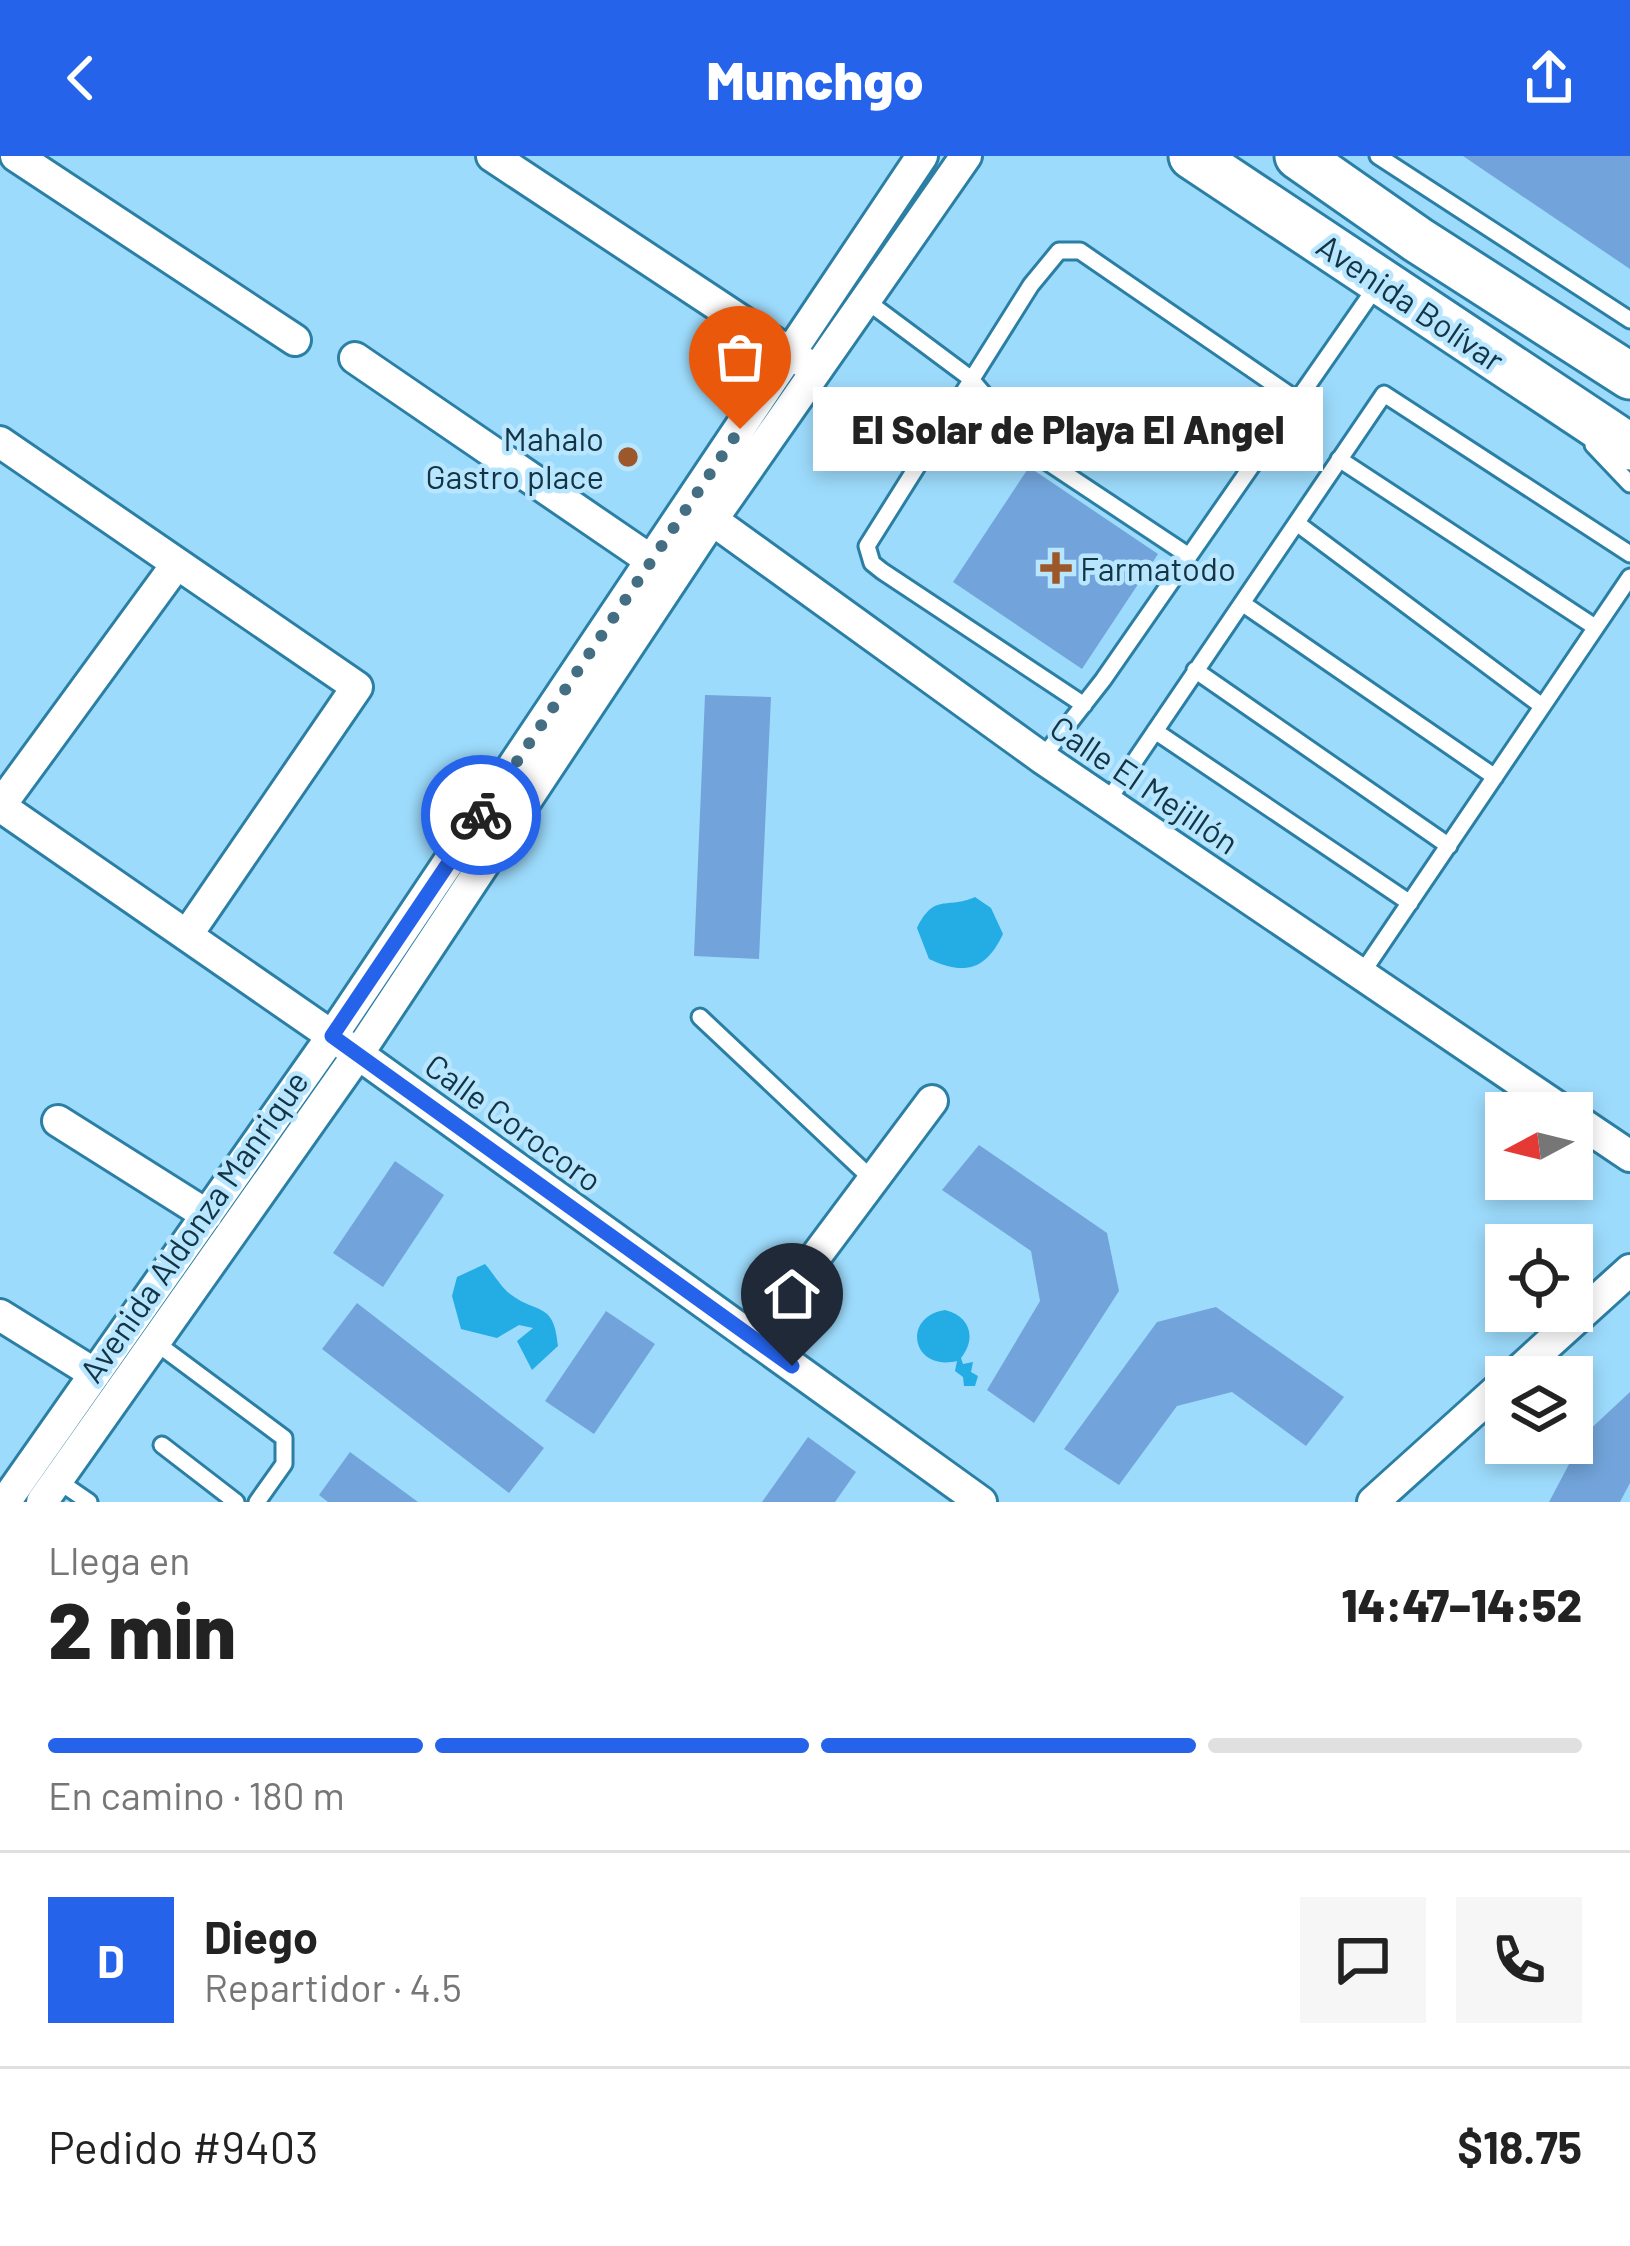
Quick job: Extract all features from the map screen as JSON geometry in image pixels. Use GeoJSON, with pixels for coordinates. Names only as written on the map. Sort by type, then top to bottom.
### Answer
{"type":"FeatureCollection","features":[{"type":"Feature","properties":{"kind":"street"},"geometry":{"type":"LineString","coordinates":[[0,180],[16,156],[295,340]]}},
{"type":"Feature","properties":{"kind":"street"},"geometry":{"type":"LineString","coordinates":[[493,156],[803,361]]}},
{"type":"Feature","properties":{"kind":"street","name":"Avenida Aldonza Manrique"},"geometry":{"type":"LineString","coordinates":[[50,1491],[358,1054],[663,569],[803,361],[922,156]]}},
{"type":"Feature","properties":{"kind":"street","name":"Avenida Aldonza Manrique"},"geometry":{"type":"LineString","coordinates":[[803,361],[863,299],[965,156]]}},
{"type":"Feature","properties":{"kind":"street","name":"Avenida Bolívar"},"geometry":{"type":"LineString","coordinates":[[1192,156],[1630,447]]}},
{"type":"Feature","properties":{"kind":"street","name":"Avenida Bolívar"},"geometry":{"type":"LineString","coordinates":[[1298,156],[1418,240],[1630,376]]}},
{"type":"Feature","properties":{"kind":"street"},"geometry":{"type":"LineString","coordinates":[[355,358],[663,569]]}},
{"type":"Feature","properties":{"kind":"street"},"geometry":{"type":"LineString","coordinates":[[0,442],[357,687],[187,935]]}},
{"type":"Feature","properties":{"kind":"street","name":"Calle El Mejillón"},"geometry":{"type":"LineString","coordinates":[[701,512],[1042,758],[1535,1092]]}},
{"type":"Feature","properties":{"kind":"street"},"geometry":{"type":"LineString","coordinates":[[0,806],[176,565]]}},
{"type":"Feature","properties":{"kind":"street","name":"Avenida Aldonza Manrique"},"geometry":{"type":"LineString","coordinates":[[5,1502],[663,569]]}},
{"type":"Feature","properties":{"kind":"street","name":"Calle Corocoro"},"geometry":{"type":"LineString","coordinates":[[0,806],[358,1054],[981,1502]]}},
{"type":"Feature","properties":{"kind":"street"},"geometry":{"type":"LineString","coordinates":[[754,1339],[932,1101]]}},
{"type":"Feature","properties":{"kind":"street"},"geometry":{"type":"LineString","coordinates":[[58,1121],[207,1215]]}},
{"type":"Feature","properties":{"kind":"street","name":"Calle El Mejillón"},"geometry":{"type":"LineString","coordinates":[[1593,1131],[1630,1156]]}},
{"type":"Feature","properties":{"kind":"street"},"geometry":{"type":"LineString","coordinates":[[1535,1356],[1630,1270]]}},
{"type":"Feature","properties":{"kind":"street"},"geometry":{"type":"LineString","coordinates":[[0,1315],[95,1374]]}},
{"type":"Feature","properties":{"kind":"street"},"geometry":{"type":"LineString","coordinates":[[1373,1502],[1485,1402]]}},
{"type":"Feature","properties":{"kind":"lane"},"geometry":{"type":"LineString","coordinates":[[1378,156],[1630,320]]}},
{"type":"Feature","properties":{"kind":"lane"},"geometry":{"type":"LineString","coordinates":[[1084,705],[893,580],[868,554],[869,537],[1052,256],[1074,250],[1097,262],[1297,400]]}},
{"type":"Feature","properties":{"kind":"lane"},"geometry":{"type":"LineString","coordinates":[[1042,758],[1084,705],[1379,281]]}},
{"type":"Feature","properties":{"kind":"lane"},"geometry":{"type":"LineString","coordinates":[[863,299],[970,378],[1034,453],[1189,556]]}},
{"type":"Feature","properties":{"kind":"lane"},"geometry":{"type":"LineString","coordinates":[[1527,379],[1630,484]]}},
{"type":"Feature","properties":{"kind":"lane"},"geometry":{"type":"LineString","coordinates":[[1106,802],[1384,394],[1630,554]]}},
{"type":"Feature","properties":{"kind":"lane"},"geometry":{"type":"LineString","coordinates":[[1339,459],[1595,627]]}},
{"type":"Feature","properties":{"kind":"lane"},"geometry":{"type":"LineString","coordinates":[[1298,524],[1542,706]]}},
{"type":"Feature","properties":{"kind":"lane"},"geometry":{"type":"LineString","coordinates":[[1363,974],[1630,577]]}},
{"type":"Feature","properties":{"kind":"lane"},"geometry":{"type":"LineString","coordinates":[[1242,603],[1495,777]]}},
{"type":"Feature","properties":{"kind":"lane"},"geometry":{"type":"LineString","coordinates":[[1196,670],[1449,846]]}},
{"type":"Feature","properties":{"kind":"lane"},"geometry":{"type":"LineString","coordinates":[[1154,731],[1411,903]]}},
{"type":"Feature","properties":{"kind":"lane"},"geometry":{"type":"LineString","coordinates":[[700,1017],[873,1180]]}},
{"type":"Feature","properties":{"kind":"lane"},"geometry":{"type":"LineString","coordinates":[[155,1342],[284,1438],[284,1464],[256,1502]]}},
{"type":"Feature","properties":{"kind":"lane"},"geometry":{"type":"LineString","coordinates":[[162,1445],[236,1502]]}},
{"type":"Feature","properties":{"kind":"lane"},"geometry":{"type":"LineString","coordinates":[[50,1491],[89,1502]]}},
{"type":"Feature","properties":{"kind":"water"},"geometry":{"type":"Polygon","coordinates":[[[975,897],[991,908],[1003,934],[996,946],[982,962],[964,968],[929,959],[917,928],[923,917],[936,906],[975,897]]]}},
{"type":"Feature","properties":{"kind":"water"},"geometry":{"type":"Polygon","coordinates":[[[485,1264],[510,1294],[543,1311],[553,1322],[558,1346],[532,1370],[517,1341],[533,1328],[519,1325],[497,1338],[461,1329],[452,1296],[457,1277],[485,1264]]]}},
{"type":"Feature","properties":{"kind":"water"},"geometry":{"type":"Polygon","coordinates":[[[945,1310],[960,1317],[968,1329],[969,1343],[961,1358],[963,1364],[973,1362],[971,1372],[978,1376],[975,1386],[964,1386],[963,1377],[955,1371],[957,1361],[930,1359],[918,1342],[922,1322],[945,1310]]]}},
{"type":"Feature","properties":{"kind":"building"},"geometry":{"type":"Polygon","coordinates":[[[1463,156],[1630,156],[1630,269],[1463,156]]]}},
{"type":"Feature","properties":{"kind":"building","name":"Farmatodo"},"geometry":{"type":"Polygon","coordinates":[[[1029,467],[1158,554],[1082,669],[953,582],[1029,467]]]}},
{"type":"Feature","properties":{"kind":"building"},"geometry":{"type":"Polygon","coordinates":[[[705,695],[771,697],[759,959],[694,956],[705,695]]]}},
{"type":"Feature","properties":{"kind":"building"},"geometry":{"type":"Polygon","coordinates":[[[979,1145],[1107,1233],[1119,1291],[1034,1423],[987,1390],[1040,1301],[1031,1251],[942,1190],[979,1145]]]}},
{"type":"Feature","properties":{"kind":"building"},"geometry":{"type":"Polygon","coordinates":[[[395,1161],[444,1195],[383,1287],[333,1253],[395,1161]]]}},
{"type":"Feature","properties":{"kind":"building"},"geometry":{"type":"Polygon","coordinates":[[[357,1303],[544,1448],[509,1493],[322,1349],[357,1303]]]}},
{"type":"Feature","properties":{"kind":"building"},"geometry":{"type":"Polygon","coordinates":[[[1216,1307],[1344,1397],[1306,1446],[1232,1392],[1177,1406],[1119,1485],[1064,1449],[1157,1322],[1216,1307]]]}},
{"type":"Feature","properties":{"kind":"building"},"geometry":{"type":"Polygon","coordinates":[[[606,1311],[655,1344],[594,1434],[545,1401],[606,1311]]]}},
{"type":"Feature","properties":{"kind":"building"},"geometry":{"type":"Polygon","coordinates":[[[1630,1392],[1630,1483],[1620,1502],[1549,1502],[1569,1464],[1593,1464],[1593,1427],[1630,1392]]]}},
{"type":"Feature","properties":{"kind":"building"},"geometry":{"type":"Polygon","coordinates":[[[808,1437],[856,1472],[835,1502],[762,1502],[808,1437]]]}},
{"type":"Feature","properties":{"kind":"building"},"geometry":{"type":"Polygon","coordinates":[[[350,1452],[418,1502],[328,1502],[319,1495],[350,1452]]]}},
{"type":"Feature","properties":{"kind":"way so far"},"geometry":{"type":"LineString","coordinates":[[481,815],[740,429]]}},
{"type":"Feature","properties":{"kind":"place","name":"El Solar de Playa El Angel"},"geometry":{"type":"Point","coordinates":[740,429]}},
{"type":"Feature","properties":{"kind":"place","name":"Mahalo Gastro place"},"geometry":{"type":"Point","coordinates":[628,457]}},
{"type":"Feature","properties":{"kind":"place","name":"Farmatodo"},"geometry":{"type":"Point","coordinates":[1056,568]}},
{"type":"Feature","properties":{"kind":"route"},"geometry":{"type":"LineString","coordinates":[[481,815],[332,1036],[792,1366]]}}]}
